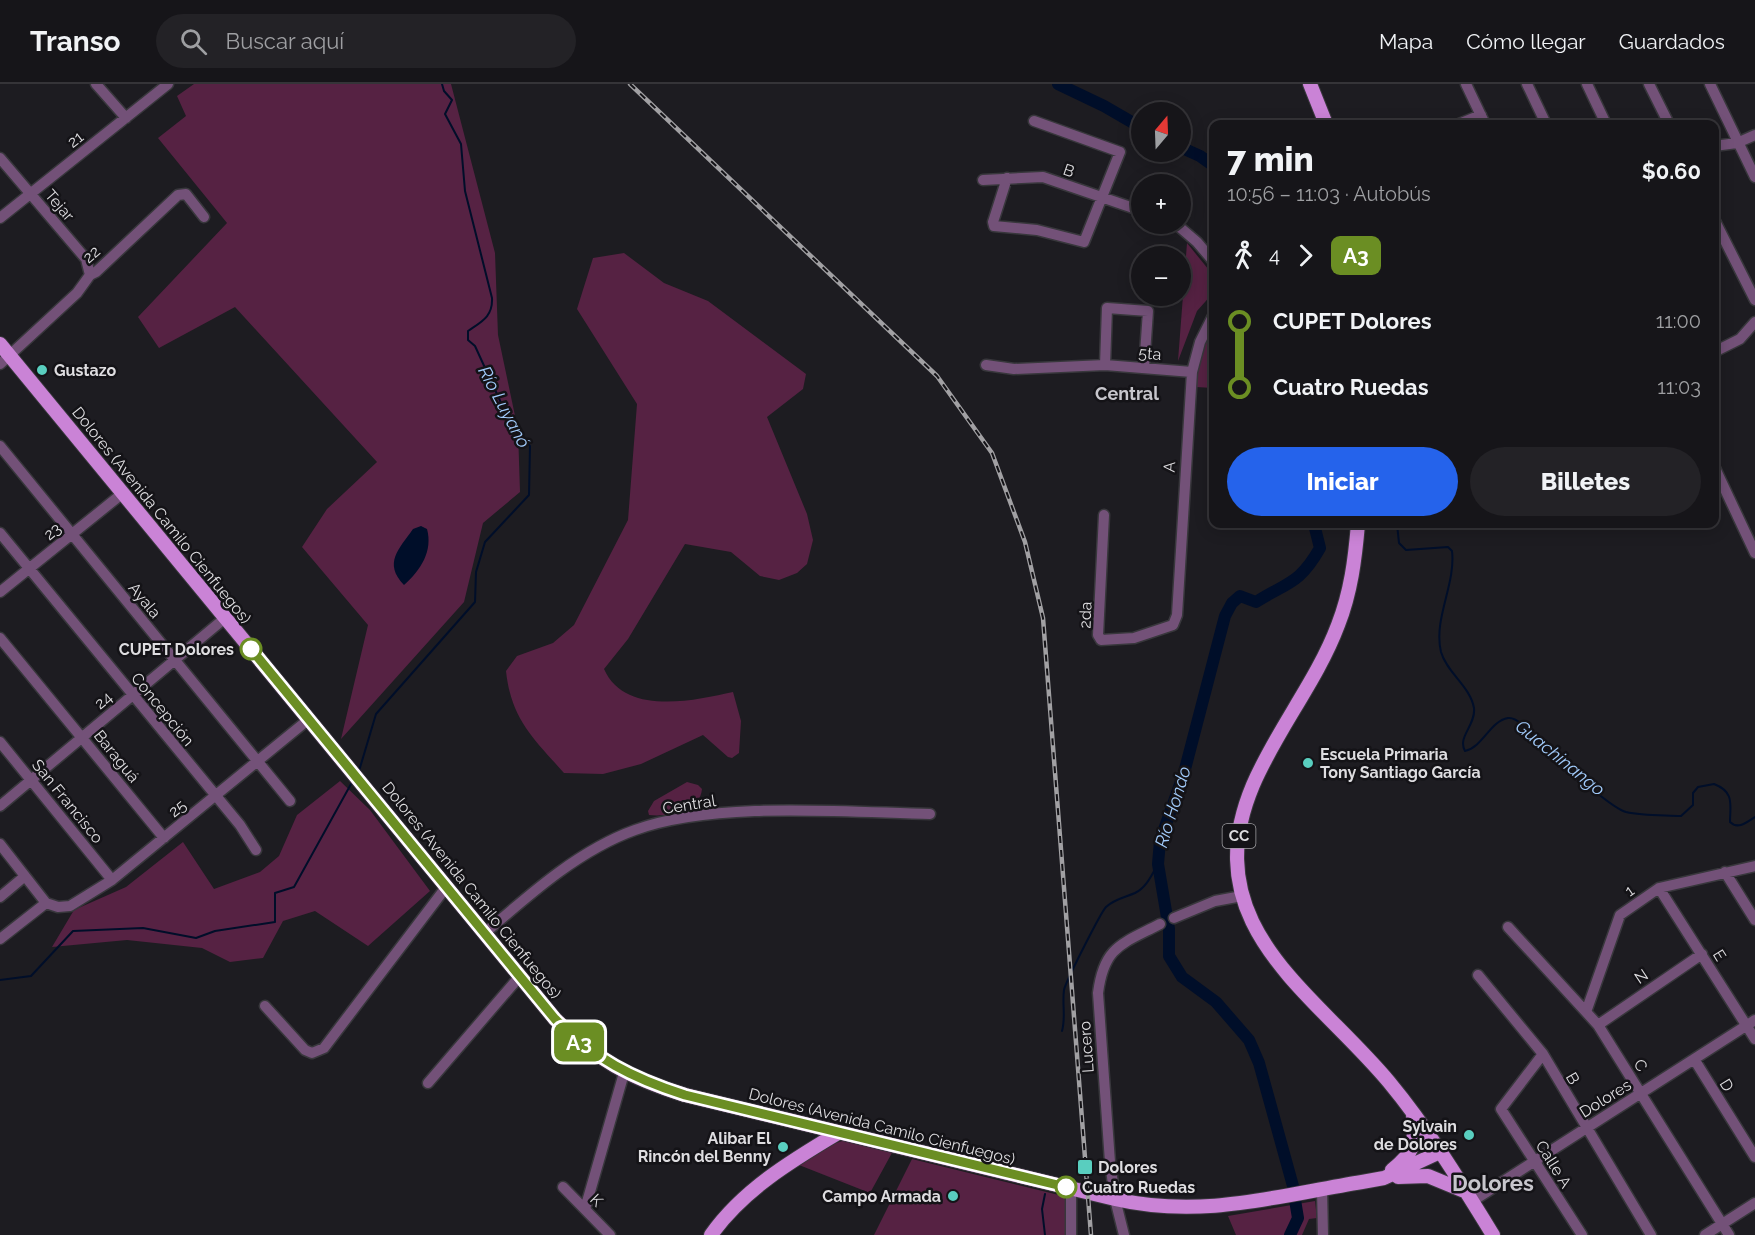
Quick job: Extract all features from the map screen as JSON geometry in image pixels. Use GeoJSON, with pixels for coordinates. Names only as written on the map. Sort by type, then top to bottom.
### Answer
{"type":"FeatureCollection","features":[{"type":"Feature","properties":{"kind":"main road"},"geometry":{"type":"LineString","coordinates":[[1311,84],[1324,120]]}},
{"type":"Feature","properties":{"kind":"main road","name":"Dolores (Avenida Camilo Cienfuegos)"},"geometry":{"type":"LineString","coordinates":[[0,344],[5,360],[123,493],[555,1019],[580,1044],[624,1073],[685,1095],[1115,1199],[1157,1207],[1211,1208],[1384,1178],[1440,1152]]}},
{"type":"Feature","properties":{"kind":"main road","name":"CC"},"geometry":{"type":"LineString","coordinates":[[1358,528],[1355,569],[1338,627],[1260,768],[1246,801],[1239,844],[1242,896],[1253,926],[1268,951],[1388,1080],[1413,1112],[1468,1196],[1488,1233]]}},
{"type":"Feature","properties":{"kind":"main road"},"geometry":{"type":"LineString","coordinates":[[1384,1178],[1408,1157],[1413,1149],[1413,1112]]}},
{"type":"Feature","properties":{"kind":"main road"},"geometry":{"type":"LineString","coordinates":[[711,1235],[729,1210],[746,1194],[838,1133]]}},
{"type":"Feature","properties":{"kind":"main road"},"geometry":{"type":"LineString","coordinates":[[1384,1178],[1428,1176],[1468,1196]]}},
{"type":"Feature","properties":{"kind":"street"},"geometry":{"type":"LineString","coordinates":[[96,84],[126,118]]}},
{"type":"Feature","properties":{"kind":"street","name":"21"},"geometry":{"type":"LineString","coordinates":[[0,218],[168,84]]}},
{"type":"Feature","properties":{"kind":"street"},"geometry":{"type":"LineString","coordinates":[[1466,84],[1483,120]]}},
{"type":"Feature","properties":{"kind":"street"},"geometry":{"type":"LineString","coordinates":[[1527,84],[1544,120]]}},
{"type":"Feature","properties":{"kind":"street"},"geometry":{"type":"LineString","coordinates":[[1587,84],[1604,120]]}},
{"type":"Feature","properties":{"kind":"street"},"geometry":{"type":"LineString","coordinates":[[1649,84],[1667,120]]}},
{"type":"Feature","properties":{"kind":"street"},"geometry":{"type":"LineString","coordinates":[[1710,84],[1755,177]]}},
{"type":"Feature","properties":{"kind":"street"},"geometry":{"type":"LineString","coordinates":[[1007,178],[993,222],[994,226],[1037,230],[1084,242],[1103,198],[1119,154],[1118,149],[1034,121]]}},
{"type":"Feature","properties":{"kind":"street"},"geometry":{"type":"LineString","coordinates":[[1719,145],[1737,143],[1755,135]]}},
{"type":"Feature","properties":{"kind":"street","name":"Tejar"},"geometry":{"type":"LineString","coordinates":[[0,158],[86,259],[90,275]]}},
{"type":"Feature","properties":{"kind":"street","name":"B"},"geometry":{"type":"LineString","coordinates":[[983,180],[1043,177],[1131,207]]}},
{"type":"Feature","properties":{"kind":"street","name":"22"},"geometry":{"type":"LineString","coordinates":[[5,360],[76,293],[90,275],[96,272],[178,195],[186,194],[204,217]]}},
{"type":"Feature","properties":{"kind":"street"},"geometry":{"type":"LineString","coordinates":[[1719,229],[1755,300]]}},
{"type":"Feature","properties":{"kind":"street"},"geometry":{"type":"LineString","coordinates":[[1188,234],[1209,256]]}},
{"type":"Feature","properties":{"kind":"street"},"geometry":{"type":"LineString","coordinates":[[1105,365],[1107,308],[1148,311],[1144,368]]}},
{"type":"Feature","properties":{"kind":"street"},"geometry":{"type":"LineString","coordinates":[[1719,349],[1740,339],[1755,322]]}},
{"type":"Feature","properties":{"kind":"street","name":"A"},"geometry":{"type":"LineString","coordinates":[[1173,625],[1177,615],[1191,372],[1200,342],[1209,324]]}},
{"type":"Feature","properties":{"kind":"street","name":"5ta"},"geometry":{"type":"LineString","coordinates":[[986,365],[1014,369],[1105,365],[1191,372]]}},
{"type":"Feature","properties":{"kind":"street","name":"Ayala"},"geometry":{"type":"LineString","coordinates":[[0,446],[290,801]]}},
{"type":"Feature","properties":{"kind":"street"},"geometry":{"type":"LineString","coordinates":[[1719,476],[1754,549]]}},
{"type":"Feature","properties":{"kind":"street","name":"23"},"geometry":{"type":"LineString","coordinates":[[0,592],[123,493]]}},
{"type":"Feature","properties":{"kind":"street","name":"2da"},"geometry":{"type":"LineString","coordinates":[[1104,515],[1098,635],[1101,640],[1134,638],[1173,625]]}},
{"type":"Feature","properties":{"kind":"street","name":"Concepción"},"geometry":{"type":"LineString","coordinates":[[0,533],[240,825],[256,850]]}},
{"type":"Feature","properties":{"kind":"street","name":"24"},"geometry":{"type":"LineString","coordinates":[[0,806],[225,618]]}},
{"type":"Feature","properties":{"kind":"street","name":"Baraguá"},"geometry":{"type":"LineString","coordinates":[[0,638],[164,838]]}},
{"type":"Feature","properties":{"kind":"street","name":"25"},"geometry":{"type":"LineString","coordinates":[[46,903],[58,907],[70,906],[112,880],[309,719]]}},
{"type":"Feature","properties":{"kind":"street","name":"San Francisco"},"geometry":{"type":"LineString","coordinates":[[0,742],[112,880]]}},
{"type":"Feature","properties":{"kind":"street","name":"Central"},"geometry":{"type":"LineString","coordinates":[[485,933],[590,851],[635,830],[665,822],[728,814],[930,814]]}},
{"type":"Feature","properties":{"kind":"street"},"geometry":{"type":"LineString","coordinates":[[0,844],[46,903],[0,939]]}},
{"type":"Feature","properties":{"kind":"street","name":"1"},"geometry":{"type":"LineString","coordinates":[[1586,1012],[1620,915],[1659,888],[1755,866]]}},
{"type":"Feature","properties":{"kind":"street"},"geometry":{"type":"LineString","coordinates":[[1725,872],[1755,920]]}},
{"type":"Feature","properties":{"kind":"street"},"geometry":{"type":"LineString","coordinates":[[0,897],[25,876]]}},
{"type":"Feature","properties":{"kind":"street"},"geometry":{"type":"LineString","coordinates":[[265,1006],[305,1050],[312,1053],[324,1048],[447,886]]}},
{"type":"Feature","properties":{"kind":"street","name":"E"},"geometry":{"type":"LineString","coordinates":[[1659,888],[1751,1023],[1755,1039]]}},
{"type":"Feature","properties":{"kind":"street"},"geometry":{"type":"LineString","coordinates":[[1173,918],[1215,901],[1242,896]]}},
{"type":"Feature","properties":{"kind":"street","name":"Lucero"},"geometry":{"type":"LineString","coordinates":[[1124,1235],[1115,1199],[1098,993],[1101,971],[1108,957],[1121,944],[1160,924]]}},
{"type":"Feature","properties":{"kind":"street","name":"C"},"geometry":{"type":"LineString","coordinates":[[1508,927],[1598,1025],[1730,1235]]}},
{"type":"Feature","properties":{"kind":"street","name":"N"},"geometry":{"type":"LineString","coordinates":[[1598,1025],[1702,954]]}},
{"type":"Feature","properties":{"kind":"street","name":"B"},"geometry":{"type":"LineString","coordinates":[[1478,975],[1543,1054],[1584,1128],[1651,1235]]}},
{"type":"Feature","properties":{"kind":"street"},"geometry":{"type":"LineString","coordinates":[[428,1083],[520,976]]}},
{"type":"Feature","properties":{"kind":"street","name":"Dolores"},"geometry":{"type":"LineString","coordinates":[[1468,1196],[1534,1161],[1751,1023]]}},
{"type":"Feature","properties":{"kind":"street","name":"Calle A"},"geometry":{"type":"LineString","coordinates":[[1543,1054],[1501,1109],[1582,1235]]}},
{"type":"Feature","properties":{"kind":"street","name":"D"},"geometry":{"type":"LineString","coordinates":[[1694,1059],[1755,1158]]}},
{"type":"Feature","properties":{"kind":"street"},"geometry":{"type":"LineString","coordinates":[[585,1209],[624,1073]]}},
{"type":"Feature","properties":{"kind":"street","name":"K"},"geometry":{"type":"LineString","coordinates":[[562,1187],[610,1235]]}},
{"type":"Feature","properties":{"kind":"street"},"geometry":{"type":"LineString","coordinates":[[1071,1188],[1071,1235]]}},
{"type":"Feature","properties":{"kind":"street"},"geometry":{"type":"LineString","coordinates":[[1316,1190],[1323,1235]]}},
{"type":"Feature","properties":{"kind":"street"},"geometry":{"type":"LineString","coordinates":[[1705,1235],[1755,1203]]}},
{"type":"Feature","properties":{"kind":"shaded area"},"geometry":{"type":"Polygon","coordinates":[[[194,84],[451,84],[495,253],[498,335],[518,430],[520,492],[483,523],[464,602],[341,739],[368,625],[302,547],[327,509],[377,462],[235,307],[159,348],[138,317],[227,223],[158,138],[186,116],[177,96],[194,84]]]}},
{"type":"Feature","properties":{"kind":"shaded area"},"geometry":{"type":"Polygon","coordinates":[[[1191,248],[1209,270],[1209,298],[1197,311],[1178,361],[1182,306],[1191,306],[1191,248]]]}},
{"type":"Feature","properties":{"kind":"shaded area"},"geometry":{"type":"Polygon","coordinates":[[[624,253],[664,283],[708,301],[806,374],[803,389],[767,417],[807,514],[813,540],[807,564],[797,573],[779,580],[760,576],[731,552],[685,544],[628,639],[604,669],[614,684],[627,694],[643,699],[661,702],[680,701],[733,692],[741,721],[739,753],[732,758],[728,757],[703,735],[641,764],[603,774],[564,773],[534,738],[519,715],[513,702],[506,671],[517,656],[553,643],[574,625],[628,520],[637,404],[577,309],[593,258],[624,253]]]}},
{"type":"Feature","properties":{"kind":"shaded area"},"geometry":{"type":"Polygon","coordinates":[[[1209,331],[1209,388],[1196,387],[1199,357],[1209,331]]]}},
{"type":"Feature","properties":{"kind":"shaded area"},"geometry":{"type":"Polygon","coordinates":[[[340,781],[370,810],[430,891],[368,946],[315,911],[283,921],[263,958],[230,962],[202,948],[127,940],[52,947],[74,910],[126,887],[183,842],[214,889],[260,872],[279,856],[297,815],[340,781]]]}},
{"type":"Feature","properties":{"kind":"shaded area"},"geometry":{"type":"Polygon","coordinates":[[[687,782],[698,785],[702,789],[696,803],[674,814],[649,815],[648,811],[654,801],[687,782]]]}},
{"type":"Feature","properties":{"kind":"shaded area"},"geometry":{"type":"Polygon","coordinates":[[[842,1141],[860,1141],[893,1151],[870,1193],[799,1165],[819,1149],[842,1141]]]}},
{"type":"Feature","properties":{"kind":"shaded area","name":"Campo Armada"},"geometry":{"type":"Polygon","coordinates":[[[912,1159],[1067,1197],[1068,1235],[874,1235],[912,1159]]]}},
{"type":"Feature","properties":{"kind":"shaded area"},"geometry":{"type":"Polygon","coordinates":[[[1315,1201],[1317,1218],[1309,1219],[1302,1235],[1236,1235],[1228,1216],[1315,1201]]]}},
{"type":"Feature","properties":{"kind":"water"},"geometry":{"type":"Polygon","coordinates":[[[421,526],[427,529],[427,552],[416,573],[404,585],[395,570],[395,556],[413,529],[421,526]]]}},
{"type":"Feature","properties":{"kind":"waterway","name":"Río Luyanó"},"geometry":{"type":"LineString","coordinates":[[359,771],[376,714],[475,602],[476,572],[485,542],[529,495],[530,446],[507,416],[475,346],[468,340],[468,331],[482,322],[488,314],[492,298],[465,191],[461,144],[445,114],[452,100],[444,91],[442,84]]}},
{"type":"Feature","properties":{"kind":"waterway","name":"Río Hondo"},"geometry":{"type":"LineString","coordinates":[[1058,84],[1131,122]]}},
{"type":"Feature","properties":{"kind":"waterway","name":"Río Hondo"},"geometry":{"type":"LineString","coordinates":[[1191,152],[1209,162]]}},
{"type":"Feature","properties":{"kind":"waterway","name":"Río Hondo"},"geometry":{"type":"LineString","coordinates":[[1293,1186],[1259,1063],[1249,1040],[1216,1002],[1182,977],[1169,956],[1169,929],[1158,864],[1160,841],[1184,773],[1225,616],[1232,603],[1240,596],[1256,602],[1299,576],[1320,548],[1315,528]]}},
{"type":"Feature","properties":{"kind":"waterway","name":"Guachinango"},"geometry":{"type":"LineString","coordinates":[[1397,528],[1399,543],[1406,550],[1448,547],[1452,551],[1451,576],[1442,614],[1439,640],[1444,660],[1468,693],[1474,708],[1474,714],[1463,741],[1465,751],[1477,745],[1496,724],[1513,718],[1597,793],[1626,812],[1681,816],[1693,805],[1693,793],[1698,787],[1714,784],[1721,787],[1728,795],[1730,822],[1739,825],[1755,817]]}},
{"type":"Feature","properties":{"kind":"waterway"},"geometry":{"type":"LineString","coordinates":[[0,980],[31,976],[73,931],[143,928],[196,938],[215,931],[275,922],[275,893],[294,887],[351,784]]}},
{"type":"Feature","properties":{"kind":"waterway"},"geometry":{"type":"LineString","coordinates":[[1062,1031],[1064,990],[1103,912],[1113,902],[1143,887],[1158,864]]}},
{"type":"Feature","properties":{"kind":"waterway"},"geometry":{"type":"LineString","coordinates":[[1045,1194],[1042,1209],[1045,1235]]}},
{"type":"Feature","properties":{"kind":"waterway","name":"Río Hondo"},"geometry":{"type":"LineString","coordinates":[[1290,1235],[1298,1218],[1295,1200]]}},
{"type":"Feature","properties":{"kind":"railway"},"geometry":{"type":"LineString","coordinates":[[630,84],[937,376],[992,453],[1025,542],[1043,618],[1091,1235]]}},
{"type":"Feature","properties":{"kind":"bus line","name":"A3"},"geometry":{"type":"LineString","coordinates":[[251,649],[555,1019],[580,1044],[593,1053],[631,1077],[685,1095],[1066,1187]]}},
{"type":"Feature","properties":{"kind":"place","name":"Gustazo"},"geometry":{"type":"Point","coordinates":[42,370]}},
{"type":"Feature","properties":{"kind":"place","name":"CUPET Dolores"},"geometry":{"type":"Point","coordinates":[251,649]}},
{"type":"Feature","properties":{"kind":"place","name":"Escuela Primaria Tony Santiago García"},"geometry":{"type":"Point","coordinates":[1308,763]}},
{"type":"Feature","properties":{"kind":"place","name":"Sylvain de Dolores"},"geometry":{"type":"Point","coordinates":[1469,1135]}},
{"type":"Feature","properties":{"kind":"place","name":"Alibar El Rincón del Benny"},"geometry":{"type":"Point","coordinates":[783,1147]}},
{"type":"Feature","properties":{"kind":"place","name":"Dolores"},"geometry":{"type":"Point","coordinates":[1085,1167]}},
{"type":"Feature","properties":{"kind":"place","name":"Cuatro Ruedas"},"geometry":{"type":"Point","coordinates":[1066,1187]}},
{"type":"Feature","properties":{"kind":"place","name":"Campo Armada"},"geometry":{"type":"Point","coordinates":[953,1196]}},
{"type":"Feature","properties":{"kind":"district","name":"Central"},"geometry":{"type":"Point","coordinates":[1127,394]}},
{"type":"Feature","properties":{"kind":"district","name":"Dolores"},"geometry":{"type":"Point","coordinates":[1493,1183]}}]}
